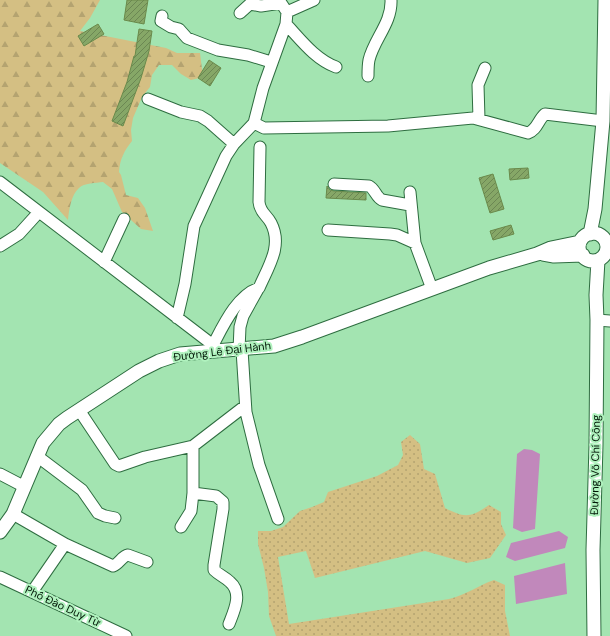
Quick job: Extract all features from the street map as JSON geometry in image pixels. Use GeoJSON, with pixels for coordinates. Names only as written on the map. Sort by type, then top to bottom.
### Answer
{"type":"FeatureCollection","features":[{"type":"Feature","properties":{"kind":"main road","name":"Đường Võ Chí Công"},"geometry":{"type":"LineString","coordinates":[[594,636],[593,550],[596,445],[603,320],[593,284],[597,247],[595,209],[603,121],[605,0]]}},
{"type":"Feature","properties":{"kind":"main road","name":"Đường Lê Đại Hành"},"geometry":{"type":"LineString","coordinates":[[0,532],[13,514],[44,442],[58,424],[139,371],[159,361],[180,354],[215,348],[241,350],[274,346],[432,290],[489,268],[537,254],[554,256],[597,247]]}},
{"type":"Feature","properties":{"kind":"street"},"geometry":{"type":"LineString","coordinates":[[240,12],[250,4],[261,6],[282,5],[314,0]]}},
{"type":"Feature","properties":{"kind":"street"},"geometry":{"type":"LineString","coordinates":[[368,76],[369,60],[388,17],[391,0]]}},
{"type":"Feature","properties":{"kind":"street"},"geometry":{"type":"LineString","coordinates":[[282,5],[286,24],[314,54],[329,65],[336,67]]}},
{"type":"Feature","properties":{"kind":"street"},"geometry":{"type":"LineString","coordinates":[[162,16],[161,21],[163,23],[179,29],[187,38],[218,50],[248,55],[271,62]]}},
{"type":"Feature","properties":{"kind":"street"},"geometry":{"type":"LineString","coordinates":[[177,318],[185,284],[194,226],[221,164],[234,144],[254,123],[260,96],[271,62],[286,24]]}},
{"type":"Feature","properties":{"kind":"street"},"geometry":{"type":"LineString","coordinates":[[479,119],[478,85],[485,68]]}},
{"type":"Feature","properties":{"kind":"street"},"geometry":{"type":"LineString","coordinates":[[148,99],[181,112],[200,116],[208,121],[234,144]]}},
{"type":"Feature","properties":{"kind":"street"},"geometry":{"type":"LineString","coordinates":[[254,123],[264,128],[388,126],[479,119],[528,133],[535,129],[545,114],[603,121]]}},
{"type":"Feature","properties":{"kind":"street"},"geometry":{"type":"LineString","coordinates":[[260,147],[260,209],[272,225],[276,248],[274,256],[243,316],[240,327],[241,350],[245,406],[259,465],[278,519]]}},
{"type":"Feature","properties":{"kind":"street"},"geometry":{"type":"LineString","coordinates":[[0,182],[215,348],[227,319],[245,296],[258,288]]}},
{"type":"Feature","properties":{"kind":"street"},"geometry":{"type":"LineString","coordinates":[[334,184],[369,186],[372,187],[382,200],[410,205]]}},
{"type":"Feature","properties":{"kind":"street"},"geometry":{"type":"LineString","coordinates":[[410,192],[410,205],[415,243],[432,290]]}},
{"type":"Feature","properties":{"kind":"street"},"geometry":{"type":"LineString","coordinates":[[0,246],[19,234],[39,212]]}},
{"type":"Feature","properties":{"kind":"street"},"geometry":{"type":"LineString","coordinates":[[104,262],[124,219]]}},
{"type":"Feature","properties":{"kind":"street"},"geometry":{"type":"LineString","coordinates":[[328,230],[397,235],[415,243]]}},
{"type":"Feature","properties":{"kind":"street"},"geometry":{"type":"LineString","coordinates":[[79,410],[115,464],[118,466],[145,457],[193,446],[245,406]]}},
{"type":"Feature","properties":{"kind":"street"},"geometry":{"type":"LineString","coordinates":[[181,527],[191,511],[193,493],[193,446]]}},
{"type":"Feature","properties":{"kind":"street"},"geometry":{"type":"LineString","coordinates":[[38,456],[82,490],[98,513],[115,518]]}},
{"type":"Feature","properties":{"kind":"street"},"geometry":{"type":"LineString","coordinates":[[0,474],[25,487]]}},
{"type":"Feature","properties":{"kind":"street"},"geometry":{"type":"LineString","coordinates":[[193,493],[216,496],[223,502],[214,570],[231,582],[237,596],[236,604],[229,624]]}},
{"type":"Feature","properties":{"kind":"street"},"geometry":{"type":"LineString","coordinates":[[13,514],[65,544],[112,566],[116,565],[128,555],[147,562]]}},
{"type":"Feature","properties":{"kind":"street"},"geometry":{"type":"LineString","coordinates":[[32,592],[65,544]]}},
{"type":"Feature","properties":{"kind":"street","name":"Phố Đào Duy Từ"},"geometry":{"type":"LineString","coordinates":[[0,577],[126,636]]}},
{"type":"Feature","properties":{"kind":"green space"},"geometry":{"type":"Polygon","coordinates":[[[0,0],[100,0],[90,18],[80,31],[166,48],[177,53],[200,53],[203,77],[191,80],[181,74],[172,65],[159,65],[152,75],[150,87],[142,97],[133,118],[131,130],[132,141],[121,159],[119,172],[126,195],[138,198],[145,208],[153,231],[141,229],[122,212],[112,189],[103,182],[81,186],[76,191],[72,199],[68,220],[43,192],[0,163],[0,0]]]}},
{"type":"Feature","properties":{"kind":"green space"},"geometry":{"type":"Polygon","coordinates":[[[410,435],[420,444],[424,469],[435,474],[445,508],[458,514],[467,515],[477,512],[489,505],[501,512],[501,524],[506,535],[490,558],[467,563],[425,551],[315,578],[306,551],[278,557],[289,624],[449,599],[494,580],[505,585],[505,611],[510,636],[276,636],[269,616],[268,592],[258,544],[258,531],[271,531],[283,527],[300,511],[324,502],[328,492],[377,476],[398,465],[403,455],[401,442],[410,435]]]}},
{"type":"Feature","properties":{"kind":"shaded area"},"geometry":{"type":"Polygon","coordinates":[[[524,449],[532,450],[540,454],[535,529],[522,532],[513,528],[517,454],[524,449]]]}},
{"type":"Feature","properties":{"kind":"shaded area"},"geometry":{"type":"Polygon","coordinates":[[[559,531],[568,537],[565,548],[515,561],[506,557],[511,543],[559,531]]]}},
{"type":"Feature","properties":{"kind":"shaded area"},"geometry":{"type":"Polygon","coordinates":[[[565,563],[567,594],[516,604],[514,576],[565,563]]]}},
{"type":"Feature","properties":{"kind":"building"},"geometry":{"type":"Polygon","coordinates":[[[127,0],[148,0],[144,24],[124,20],[127,0]]]}},
{"type":"Feature","properties":{"kind":"building"},"geometry":{"type":"Polygon","coordinates":[[[98,24],[104,34],[84,46],[78,36],[98,24]]]}},
{"type":"Feature","properties":{"kind":"building"},"geometry":{"type":"Polygon","coordinates":[[[139,29],[152,31],[149,51],[141,78],[123,126],[112,121],[135,56],[139,29]]]}},
{"type":"Feature","properties":{"kind":"building"},"geometry":{"type":"Polygon","coordinates":[[[209,60],[221,68],[210,86],[198,78],[209,60]]]}},
{"type":"Feature","properties":{"kind":"building"},"geometry":{"type":"Polygon","coordinates":[[[528,168],[529,178],[510,180],[509,169],[528,168]]]}},
{"type":"Feature","properties":{"kind":"building"},"geometry":{"type":"Polygon","coordinates":[[[493,174],[504,209],[490,213],[479,178],[493,174]]]}},
{"type":"Feature","properties":{"kind":"building"},"geometry":{"type":"Polygon","coordinates":[[[327,186],[330,190],[334,191],[366,193],[366,200],[326,198],[327,186]]]}},
{"type":"Feature","properties":{"kind":"building"},"geometry":{"type":"Polygon","coordinates":[[[511,225],[514,234],[493,240],[490,231],[511,225]]]}}]}
